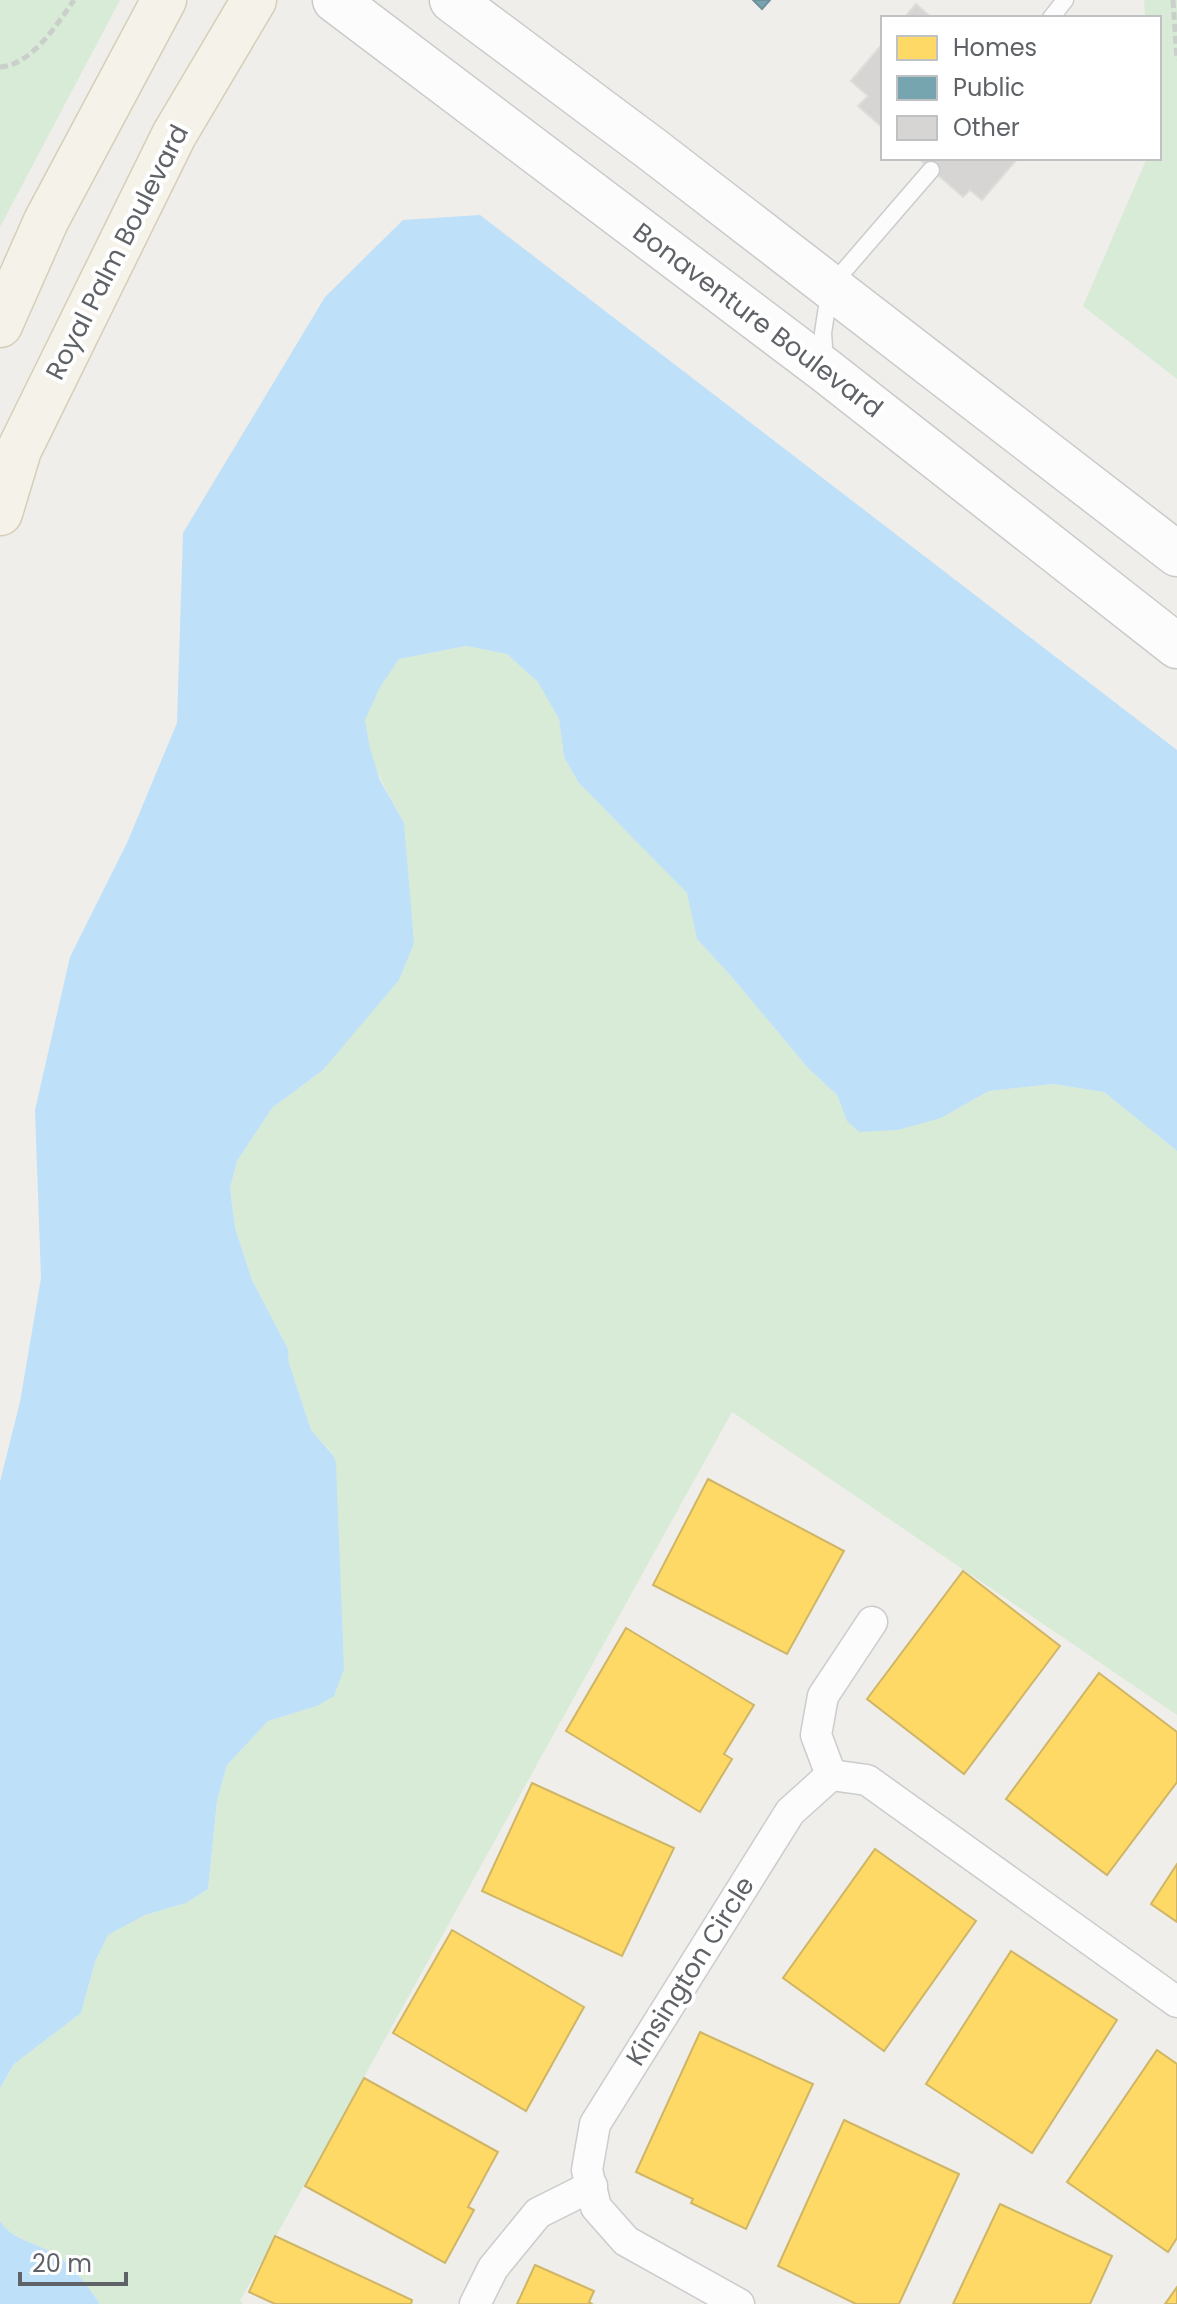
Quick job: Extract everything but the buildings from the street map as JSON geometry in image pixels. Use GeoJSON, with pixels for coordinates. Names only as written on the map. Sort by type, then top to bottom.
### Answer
{"type":"FeatureCollection","features":[{"type":"Feature","properties":{"kind":"main road"},"geometry":{"type":"LineString","coordinates":[[0,325],[46,221],[164,0]]}},
{"type":"Feature","properties":{"kind":"main road","name":"Royal Palm Boulevard"},"geometry":{"type":"LineString","coordinates":[[0,513],[19,450],[174,135],[254,0]]}},
{"type":"Feature","properties":{"kind":"main road","name":"Bonaventure Boulevard"},"geometry":{"type":"LineString","coordinates":[[335,0],[825,370],[1177,646]]}},
{"type":"Feature","properties":{"kind":"main road"},"geometry":{"type":"LineString","coordinates":[[452,0],[1177,554]]}},
{"type":"Feature","properties":{"kind":"street"},"geometry":{"type":"LineString","coordinates":[[872,1622],[823,1696],[816,1735],[831,1775],[867,1780],[1177,2002]]}},
{"type":"Feature","properties":{"kind":"street","name":"Kinsington Circle"},"geometry":{"type":"LineString","coordinates":[[739,2304],[626,2241],[596,2207],[587,2170],[595,2124],[790,1812],[831,1775]]}},
{"type":"Feature","properties":{"kind":"street"},"geometry":{"type":"LineString","coordinates":[[475,2304],[493,2268],[538,2213],[592,2186]]}},
{"type":"Feature","properties":{"kind":"lane"},"geometry":{"type":"LineString","coordinates":[[1053,16],[1065,0]]}},
{"type":"Feature","properties":{"kind":"lane"},"geometry":{"type":"LineString","coordinates":[[825,370],[823,333],[830,287],[931,170]]}},
{"type":"Feature","properties":{"kind":"path"},"geometry":{"type":"LineString","coordinates":[[0,67],[11,66],[31,53],[74,0]]}},
{"type":"Feature","properties":{"kind":"path"},"geometry":{"type":"LineString","coordinates":[[1173,0],[1177,60]]}},
{"type":"Feature","properties":{"kind":"green space"},"geometry":{"type":"Polygon","coordinates":[[[0,0],[120,0],[0,227],[0,0]]]}},
{"type":"Feature","properties":{"kind":"green space"},"geometry":{"type":"Polygon","coordinates":[[[1144,0],[1177,0],[1177,379],[1083,306],[1146,160],[1161,160],[1161,16],[1145,16],[1144,0]]]}},
{"type":"Feature","properties":{"kind":"green space"},"geometry":{"type":"Polygon","coordinates":[[[466,646],[507,654],[539,682],[559,719],[564,757],[578,782],[688,893],[697,939],[808,1068],[837,1095],[847,1121],[941,1118],[989,1091],[1053,1084],[1104,1092],[1177,1151],[1177,1715],[732,1412],[240,2301],[243,2304],[100,2304],[67,2264],[53,2253],[17,2237],[0,2221],[0,2088],[14,2064],[81,2013],[95,1962],[108,1935],[145,1915],[186,1903],[208,1889],[217,1801],[227,1765],[268,1721],[317,1706],[333,1454],[311,1430],[289,1363],[288,1349],[252,1280],[235,1228],[230,1188],[237,1161],[272,1108],[323,1070],[404,823],[367,743],[365,719],[370,703],[399,659],[466,646]]]}},
{"type":"Feature","properties":{"kind":"water"},"geometry":{"type":"Polygon","coordinates":[[[480,215],[1177,750],[1177,1151],[1104,1092],[1053,1084],[989,1091],[941,1118],[898,1130],[859,1132],[847,1121],[837,1095],[808,1068],[697,939],[687,893],[578,782],[564,757],[559,719],[538,682],[507,654],[466,646],[399,659],[380,687],[365,720],[380,780],[404,823],[414,943],[399,980],[323,1070],[272,1108],[237,1161],[230,1188],[235,1228],[252,1280],[288,1349],[289,1363],[311,1430],[333,1455],[336,1463],[344,1669],[334,1696],[317,1706],[268,1721],[227,1765],[217,1801],[208,1889],[186,1903],[145,1915],[108,1935],[95,1962],[81,2013],[14,2064],[0,2088],[0,1482],[20,1402],[41,1278],[35,1110],[70,957],[127,843],[177,723],[183,533],[325,297],[403,220],[480,215]]]}},
{"type":"Feature","properties":{"kind":"water"},"geometry":{"type":"Polygon","coordinates":[[[0,2221],[17,2237],[53,2253],[67,2264],[100,2304],[0,2304],[0,2221]]]}}]}
